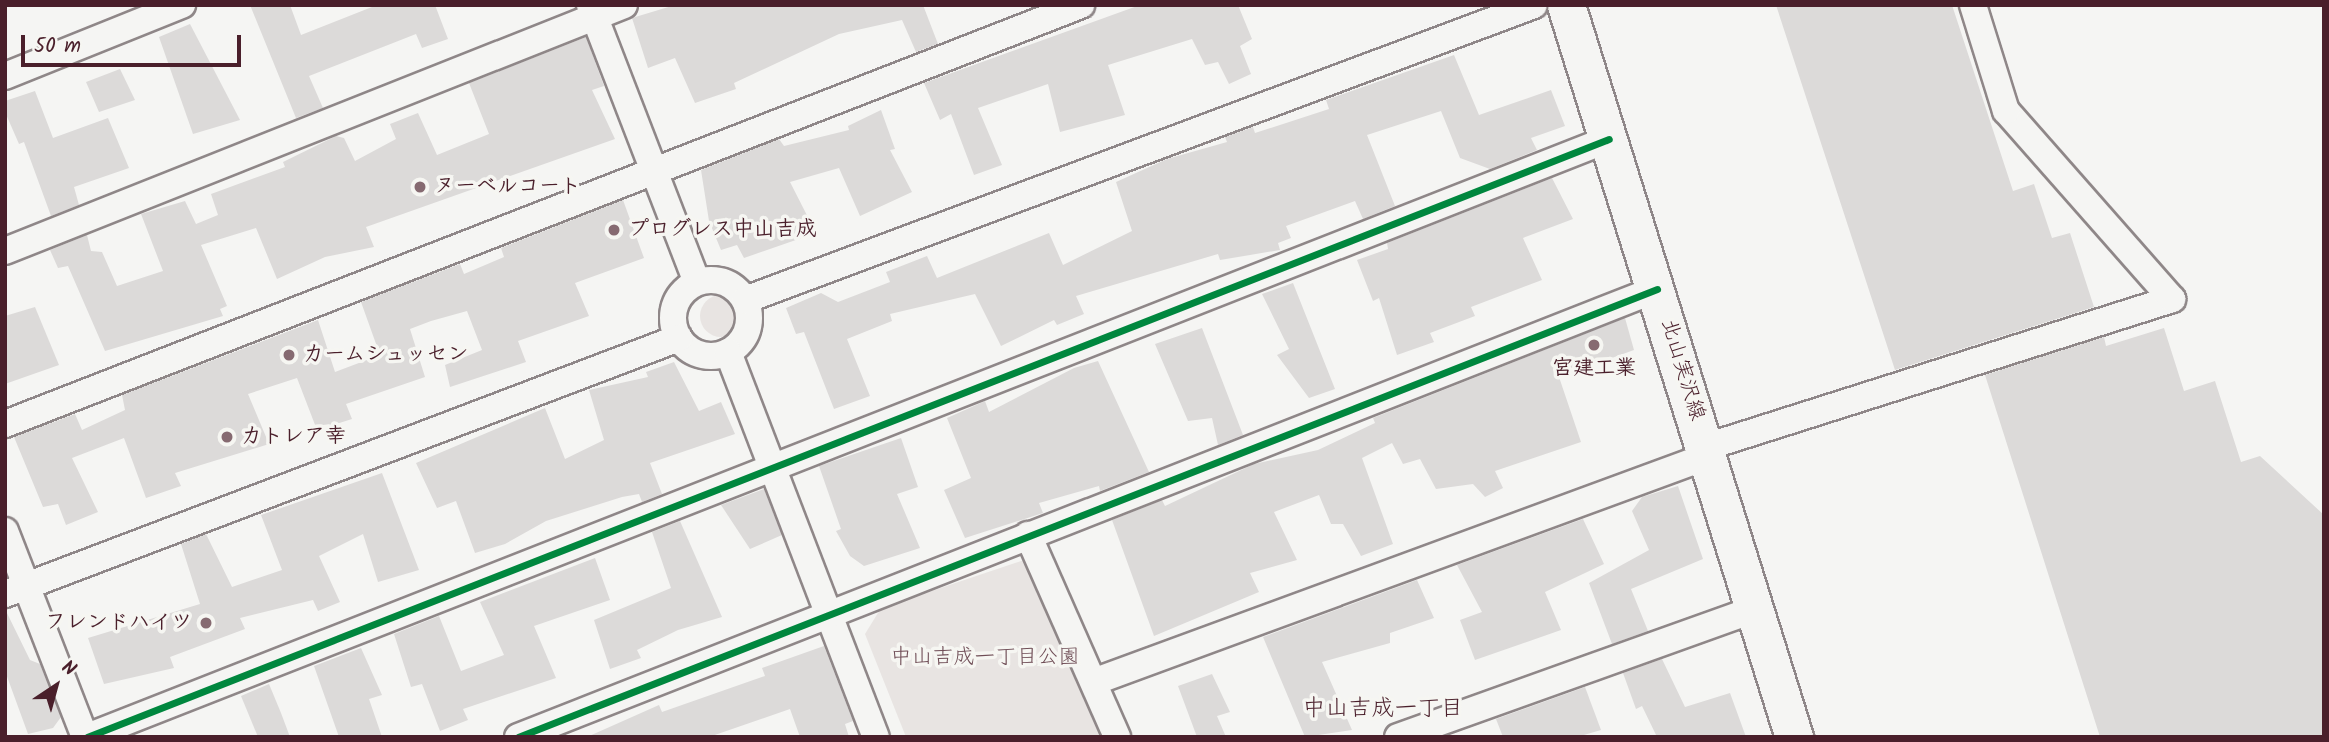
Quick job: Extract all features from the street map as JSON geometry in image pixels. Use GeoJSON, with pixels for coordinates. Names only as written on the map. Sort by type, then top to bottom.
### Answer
{"type":"FeatureCollection","features":[{"type":"Feature","properties":{"kind":"street"},"geometry":{"type":"LineString","coordinates":[[5,76],[182,5]]}},
{"type":"Feature","properties":{"kind":"street"},"geometry":{"type":"LineString","coordinates":[[5,251],[592,11],[624,5]]}},
{"type":"Feature","properties":{"kind":"street"},"geometry":{"type":"LineString","coordinates":[[5,424],[653,169],[1081,5]]}},
{"type":"Feature","properties":{"kind":"street"},"geometry":{"type":"LineString","coordinates":[[745,300],[1534,5]]}},
{"type":"Feature","properties":{"kind":"street","name":"北山実沢線"},"geometry":{"type":"LineString","coordinates":[[1566,5],[1657,289],[1794,737]]}},
{"type":"Feature","properties":{"kind":"street"},"geometry":{"type":"LineString","coordinates":[[1096,681],[1707,451],[2172,299],[2006,111],[1973,5]]}},
{"type":"Feature","properties":{"kind":"street"},"geometry":{"type":"LineString","coordinates":[[592,11],[697,282]]}},
{"type":"Feature","properties":{"kind":"street"},"geometry":{"type":"LineString","coordinates":[[5,531],[16,590],[86,737],[1609,139]]}},
{"type":"Feature","properties":{"kind":"street"},"geometry":{"type":"LineString","coordinates":[[697,282],[730,284],[745,300],[746,335],[728,352],[696,353],[679,338],[675,306],[697,282]]}},
{"type":"Feature","properties":{"kind":"street"},"geometry":{"type":"LineString","coordinates":[[518,737],[1657,289]]}},
{"type":"Feature","properties":{"kind":"street"},"geometry":{"type":"LineString","coordinates":[[16,590],[679,338]]}},
{"type":"Feature","properties":{"kind":"street"},"geometry":{"type":"LineString","coordinates":[[728,352],[876,737]]}},
{"type":"Feature","properties":{"kind":"street"},"geometry":{"type":"LineString","coordinates":[[1028,536],[1096,681],[1117,737]]}},
{"type":"Feature","properties":{"kind":"street"},"geometry":{"type":"LineString","coordinates":[[1398,737],[1756,609]]}},
{"type":"Feature","properties":{"kind":"green space"},"geometry":{"type":"Polygon","coordinates":[[[721,295],[736,301],[742,316],[736,331],[721,337],[706,331],[700,316],[706,301],[721,295]]]}},
{"type":"Feature","properties":{"kind":"green space","name":"中山吉成一丁目公園"},"geometry":{"type":"Polygon","coordinates":[[[1030,558],[1103,737],[906,737],[865,634],[881,608],[1030,558]]]}},
{"type":"Feature","properties":{"kind":"building"},"geometry":{"type":"Polygon","coordinates":[[[250,5],[290,5],[301,35],[377,5],[435,5],[448,39],[422,48],[416,34],[309,76],[323,108],[296,118],[250,5]]]}},
{"type":"Feature","properties":{"kind":"building"},"geometry":{"type":"Polygon","coordinates":[[[675,5],[923,5],[938,44],[916,52],[902,20],[839,34],[734,83],[736,89],[695,103],[675,58],[648,68],[632,18],[675,5]]]}},
{"type":"Feature","properties":{"kind":"building"},"geometry":{"type":"Polygon","coordinates":[[[1140,5],[1238,5],[1252,39],[1240,46],[1251,74],[1229,84],[1218,62],[1205,65],[1192,39],[1108,65],[1125,115],[1060,132],[1048,84],[978,108],[1002,165],[974,175],[951,114],[940,120],[924,83],[1140,5]]]}},
{"type":"Feature","properties":{"kind":"building"},"geometry":{"type":"Polygon","coordinates":[[[1776,5],[1952,5],[2013,191],[2034,184],[2052,238],[2070,233],[2094,307],[1895,370],[1776,5]]]}},
{"type":"Feature","properties":{"kind":"building"},"geometry":{"type":"Polygon","coordinates":[[[190,24],[240,120],[193,134],[159,37],[190,24]]]}},
{"type":"Feature","properties":{"kind":"building"},"geometry":{"type":"Polygon","coordinates":[[[586,37],[604,86],[592,90],[615,139],[366,227],[374,247],[325,257],[277,279],[256,228],[201,245],[227,306],[220,309],[223,316],[105,351],[68,266],[58,268],[50,250],[87,235],[91,251],[102,252],[117,286],[163,271],[141,214],[185,201],[196,224],[218,215],[211,194],[285,167],[283,162],[336,136],[344,138],[355,161],[396,139],[390,124],[418,113],[437,155],[489,134],[469,83],[586,37]]]}},
{"type":"Feature","properties":{"kind":"building"},"geometry":{"type":"Polygon","coordinates":[[[1454,55],[1479,115],[1551,90],[1565,126],[1531,138],[1537,150],[1490,169],[1460,158],[1441,111],[1367,135],[1395,206],[1363,219],[1355,201],[1286,226],[1291,238],[1278,243],[1280,250],[1220,260],[1218,254],[1076,296],[1084,314],[1057,325],[1054,320],[1001,346],[975,294],[890,314],[892,321],[847,339],[870,396],[834,409],[804,332],[796,334],[786,308],[821,293],[838,302],[890,282],[886,272],[927,256],[937,278],[1049,233],[1063,265],[1132,231],[1116,182],[1167,159],[1227,142],[1225,137],[1253,127],[1255,133],[1329,109],[1326,100],[1454,55]]]}},
{"type":"Feature","properties":{"kind":"building"},"geometry":{"type":"Polygon","coordinates":[[[120,69],[135,100],[99,112],[86,82],[120,69]]]}},
{"type":"Feature","properties":{"kind":"building"},"geometry":{"type":"Polygon","coordinates":[[[35,91],[53,138],[108,118],[129,168],[74,187],[79,205],[51,216],[24,142],[19,144],[5,112],[5,101],[35,91]]]}},
{"type":"Feature","properties":{"kind":"building"},"geometry":{"type":"Polygon","coordinates":[[[881,110],[895,149],[890,150],[912,192],[860,216],[839,168],[790,182],[816,233],[744,258],[737,245],[721,250],[709,221],[701,170],[779,139],[784,146],[849,130],[848,126],[881,110]]]}},
{"type":"Feature","properties":{"kind":"building"},"geometry":{"type":"Polygon","coordinates":[[[1552,178],[1573,219],[1523,238],[1542,280],[1471,307],[1475,316],[1430,333],[1434,342],[1397,355],[1379,298],[1373,301],[1357,260],[1388,249],[1387,243],[1552,178]]]}},
{"type":"Feature","properties":{"kind":"building"},"geometry":{"type":"Polygon","coordinates":[[[623,200],[644,258],[575,283],[589,316],[518,341],[526,362],[450,387],[445,365],[482,350],[467,311],[431,321],[410,329],[425,377],[346,404],[352,419],[317,430],[297,378],[248,394],[269,444],[175,473],[181,486],[146,498],[124,438],[72,458],[98,512],[66,525],[58,504],[43,507],[14,437],[75,414],[82,430],[125,410],[122,395],[318,320],[335,372],[380,355],[361,302],[460,264],[464,274],[504,257],[501,248],[623,200]]]}},
{"type":"Feature","properties":{"kind":"building"},"geometry":{"type":"Polygon","coordinates":[[[1293,283],[1335,389],[1309,398],[1277,355],[1289,349],[1262,294],[1293,283]]]}},
{"type":"Feature","properties":{"kind":"building"},"geometry":{"type":"Polygon","coordinates":[[[35,307],[59,365],[5,384],[5,316],[35,307]]]}},
{"type":"Feature","properties":{"kind":"building"},"geometry":{"type":"Polygon","coordinates":[[[1625,318],[1634,350],[1559,377],[1581,442],[1495,471],[1503,488],[1485,497],[1473,484],[1436,489],[1420,459],[1403,464],[1392,443],[1362,458],[1393,544],[1361,556],[1343,524],[1331,524],[1319,495],[1274,512],[1297,560],[1250,573],[1259,592],[1154,636],[1112,520],[1162,500],[1165,506],[1254,464],[1318,450],[1375,423],[1373,418],[1625,318]]]}},
{"type":"Feature","properties":{"kind":"building"},"geometry":{"type":"Polygon","coordinates":[[[1202,328],[1243,435],[1218,445],[1212,418],[1188,421],[1155,344],[1202,328]]]}},
{"type":"Feature","properties":{"kind":"building"},"geometry":{"type":"Polygon","coordinates":[[[2164,328],[2184,391],[2215,381],[2241,462],[2260,456],[2324,515],[2324,737],[2100,737],[1985,375],[2104,337],[2106,346],[2164,328]]]}},
{"type":"Feature","properties":{"kind":"building"},"geometry":{"type":"Polygon","coordinates":[[[1098,361],[1149,472],[1100,491],[1099,486],[1039,503],[1043,513],[965,538],[944,490],[971,478],[947,418],[985,401],[989,412],[1074,368],[1098,361]]]}},
{"type":"Feature","properties":{"kind":"building"},"geometry":{"type":"Polygon","coordinates":[[[674,362],[699,411],[721,402],[735,434],[650,463],[662,494],[642,502],[639,494],[622,497],[546,521],[505,544],[475,553],[456,501],[437,508],[416,463],[545,408],[565,459],[604,440],[589,390],[648,377],[646,372],[674,362]]]}},
{"type":"Feature","properties":{"kind":"building"},"geometry":{"type":"Polygon","coordinates":[[[901,438],[918,487],[897,494],[920,548],[864,566],[850,556],[836,531],[841,529],[819,466],[901,438]]]}},
{"type":"Feature","properties":{"kind":"building"},"geometry":{"type":"Polygon","coordinates":[[[382,473],[419,570],[378,582],[363,534],[319,556],[340,602],[318,611],[313,600],[240,618],[245,629],[170,657],[174,668],[104,684],[88,638],[200,604],[181,544],[206,534],[232,587],[282,570],[261,515],[382,473]]]}},
{"type":"Feature","properties":{"kind":"building"},"geometry":{"type":"Polygon","coordinates":[[[1678,486],[1703,559],[1631,589],[1648,631],[1612,644],[1589,583],[1649,550],[1632,511],[1642,497],[1678,486]]]}},
{"type":"Feature","properties":{"kind":"building"},"geometry":{"type":"Polygon","coordinates":[[[764,489],[782,535],[750,549],[721,505],[764,489]]]}},
{"type":"Feature","properties":{"kind":"building"},"geometry":{"type":"Polygon","coordinates":[[[1583,519],[1604,564],[1545,592],[1561,630],[1475,660],[1460,620],[1482,612],[1457,565],[1583,519]]]}},
{"type":"Feature","properties":{"kind":"building"},"geometry":{"type":"Polygon","coordinates":[[[680,521],[722,617],[678,630],[637,650],[641,658],[610,669],[594,620],[671,588],[652,532],[680,521]]]}},
{"type":"Feature","properties":{"kind":"building"},"geometry":{"type":"Polygon","coordinates":[[[595,558],[610,600],[534,626],[556,678],[463,709],[468,720],[440,731],[422,684],[411,687],[394,634],[439,616],[461,671],[504,655],[480,602],[595,558]]]}},
{"type":"Feature","properties":{"kind":"building"},"geometry":{"type":"Polygon","coordinates":[[[1417,580],[1434,618],[1390,633],[1390,643],[1322,662],[1352,730],[1305,737],[1263,637],[1417,580]]]}},
{"type":"Feature","properties":{"kind":"building"},"geometry":{"type":"Polygon","coordinates":[[[5,609],[30,660],[40,664],[61,717],[53,728],[28,734],[5,671],[5,609]]]}},
{"type":"Feature","properties":{"kind":"building"},"geometry":{"type":"Polygon","coordinates":[[[824,646],[853,721],[845,724],[849,737],[800,737],[790,709],[709,737],[587,737],[659,705],[662,712],[765,676],[762,668],[824,646]]]}},
{"type":"Feature","properties":{"kind":"building"},"geometry":{"type":"Polygon","coordinates":[[[361,648],[382,695],[369,699],[382,737],[339,737],[314,666],[361,648]]]}},
{"type":"Feature","properties":{"kind":"building"},"geometry":{"type":"Polygon","coordinates":[[[1662,659],[1685,707],[1730,693],[1746,737],[1657,737],[1642,706],[1636,709],[1623,673],[1662,659]]]}},
{"type":"Feature","properties":{"kind":"building"},"geometry":{"type":"Polygon","coordinates":[[[1212,674],[1230,712],[1217,716],[1226,737],[1197,737],[1178,686],[1212,674]]]}},
{"type":"Feature","properties":{"kind":"building"},"geometry":{"type":"Polygon","coordinates":[[[269,684],[290,737],[258,737],[241,696],[269,684]]]}},
{"type":"Feature","properties":{"kind":"building"},"geometry":{"type":"Polygon","coordinates":[[[1585,687],[1601,730],[1577,737],[1503,737],[1496,719],[1585,687]]]}},
{"type":"Feature","properties":{"kind":"cycle path"},"geometry":{"type":"LineString","coordinates":[[87,737],[1609,139]]}},
{"type":"Feature","properties":{"kind":"cycle path"},"geometry":{"type":"LineString","coordinates":[[518,737],[1657,289]]}},
{"type":"Feature","properties":{"kind":"place","name":"ヌーベルコート"},"geometry":{"type":"Point","coordinates":[420,187]}},
{"type":"Feature","properties":{"kind":"place","name":"プログレス中山吉成"},"geometry":{"type":"Point","coordinates":[614,230]}},
{"type":"Feature","properties":{"kind":"place","name":"宮建工業"},"geometry":{"type":"Point","coordinates":[1594,345]}},
{"type":"Feature","properties":{"kind":"place","name":"カームシュッセン"},"geometry":{"type":"Point","coordinates":[289,355]}},
{"type":"Feature","properties":{"kind":"place","name":"カトレア幸"},"geometry":{"type":"Point","coordinates":[227,437]}},
{"type":"Feature","properties":{"kind":"place","name":"フレンドハイツ"},"geometry":{"type":"Point","coordinates":[206,623]}},
{"type":"Feature","properties":{"kind":"district","name":"中山吉成一丁目"},"geometry":{"type":"Point","coordinates":[1383,709]}}]}
